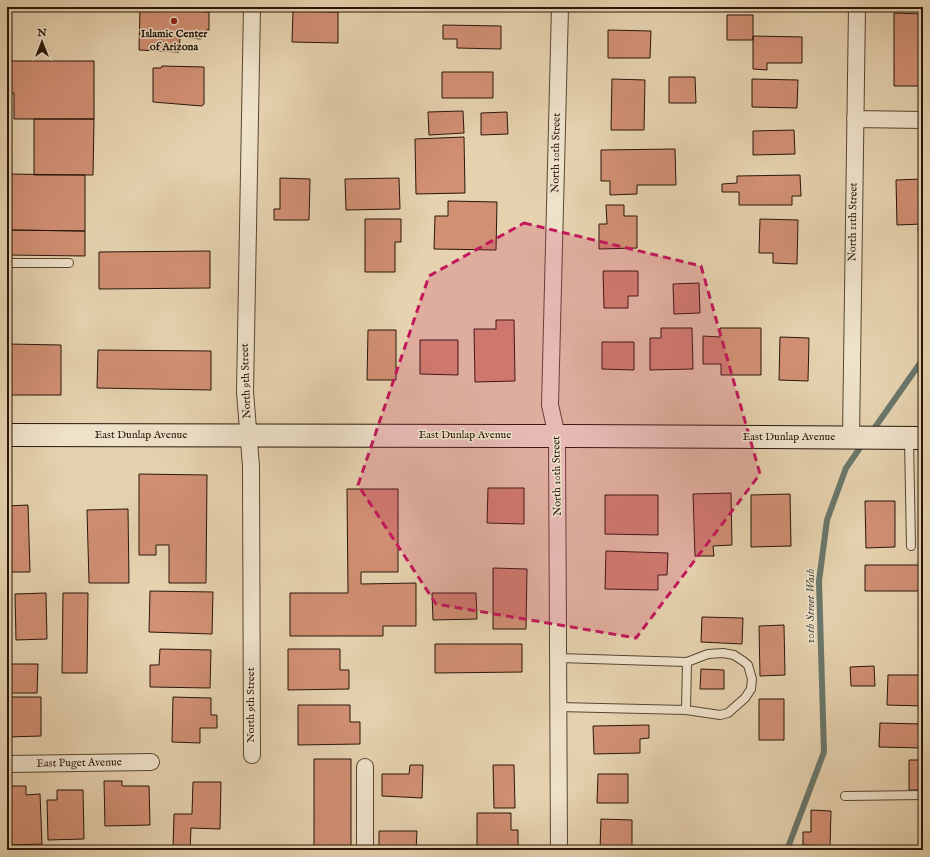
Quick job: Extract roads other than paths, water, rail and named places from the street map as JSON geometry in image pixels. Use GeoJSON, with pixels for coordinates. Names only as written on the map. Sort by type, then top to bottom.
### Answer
{"type":"FeatureCollection","features":[{"type":"Feature","properties":{"kind":"street","name":"North 9th Street"},"geometry":{"type":"LineString","coordinates":[[252,7],[245,332],[245,392],[251,466],[252,755]]}},
{"type":"Feature","properties":{"kind":"street","name":"North 10th Street"},"geometry":{"type":"LineString","coordinates":[[559,850],[560,658],[557,436],[550,405],[560,7]]}},
{"type":"Feature","properties":{"kind":"street","name":"North 11th Street"},"geometry":{"type":"LineString","coordinates":[[851,437],[857,7]]}},
{"type":"Feature","properties":{"kind":"street"},"geometry":{"type":"LineString","coordinates":[[855,119],[923,120]]}},
{"type":"Feature","properties":{"kind":"street","name":"East Dunlap Avenue"},"geometry":{"type":"LineString","coordinates":[[7,435],[916,438]]}},
{"type":"Feature","properties":{"kind":"street","name":"East Puget Avenue"},"geometry":{"type":"LineString","coordinates":[[7,764],[151,762]]}},
{"type":"Feature","properties":{"kind":"street"},"geometry":{"type":"LineString","coordinates":[[365,767],[365,850]]}},
{"type":"Feature","properties":{"kind":"lane"},"geometry":{"type":"LineString","coordinates":[[7,263],[69,263]]}},
{"type":"Feature","properties":{"kind":"lane"},"geometry":{"type":"LineString","coordinates":[[911,546],[916,438]]}},
{"type":"Feature","properties":{"kind":"lane"},"geometry":{"type":"LineString","coordinates":[[560,658],[687,662],[708,654],[734,655],[748,665],[752,679],[748,693],[728,713],[720,715],[704,714],[686,710],[560,707]]}},
{"type":"Feature","properties":{"kind":"lane"},"geometry":{"type":"LineString","coordinates":[[686,710],[687,662]]}},
{"type":"Feature","properties":{"kind":"lane"},"geometry":{"type":"LineString","coordinates":[[845,796],[923,796]]}},
{"type":"Feature","properties":{"kind":"waterway","name":"10th Street Wash"},"geometry":{"type":"LineString","coordinates":[[871,433],[923,359]]}},
{"type":"Feature","properties":{"kind":"waterway","name":"10th Street Wash"},"geometry":{"type":"LineString","coordinates":[[787,850],[824,752],[819,581],[827,520],[846,468],[864,442]]}},
{"type":"Feature","properties":{"kind":"place","name":"Islamic Center of Arizona"},"geometry":{"type":"Point","coordinates":[174,21]}}]}
